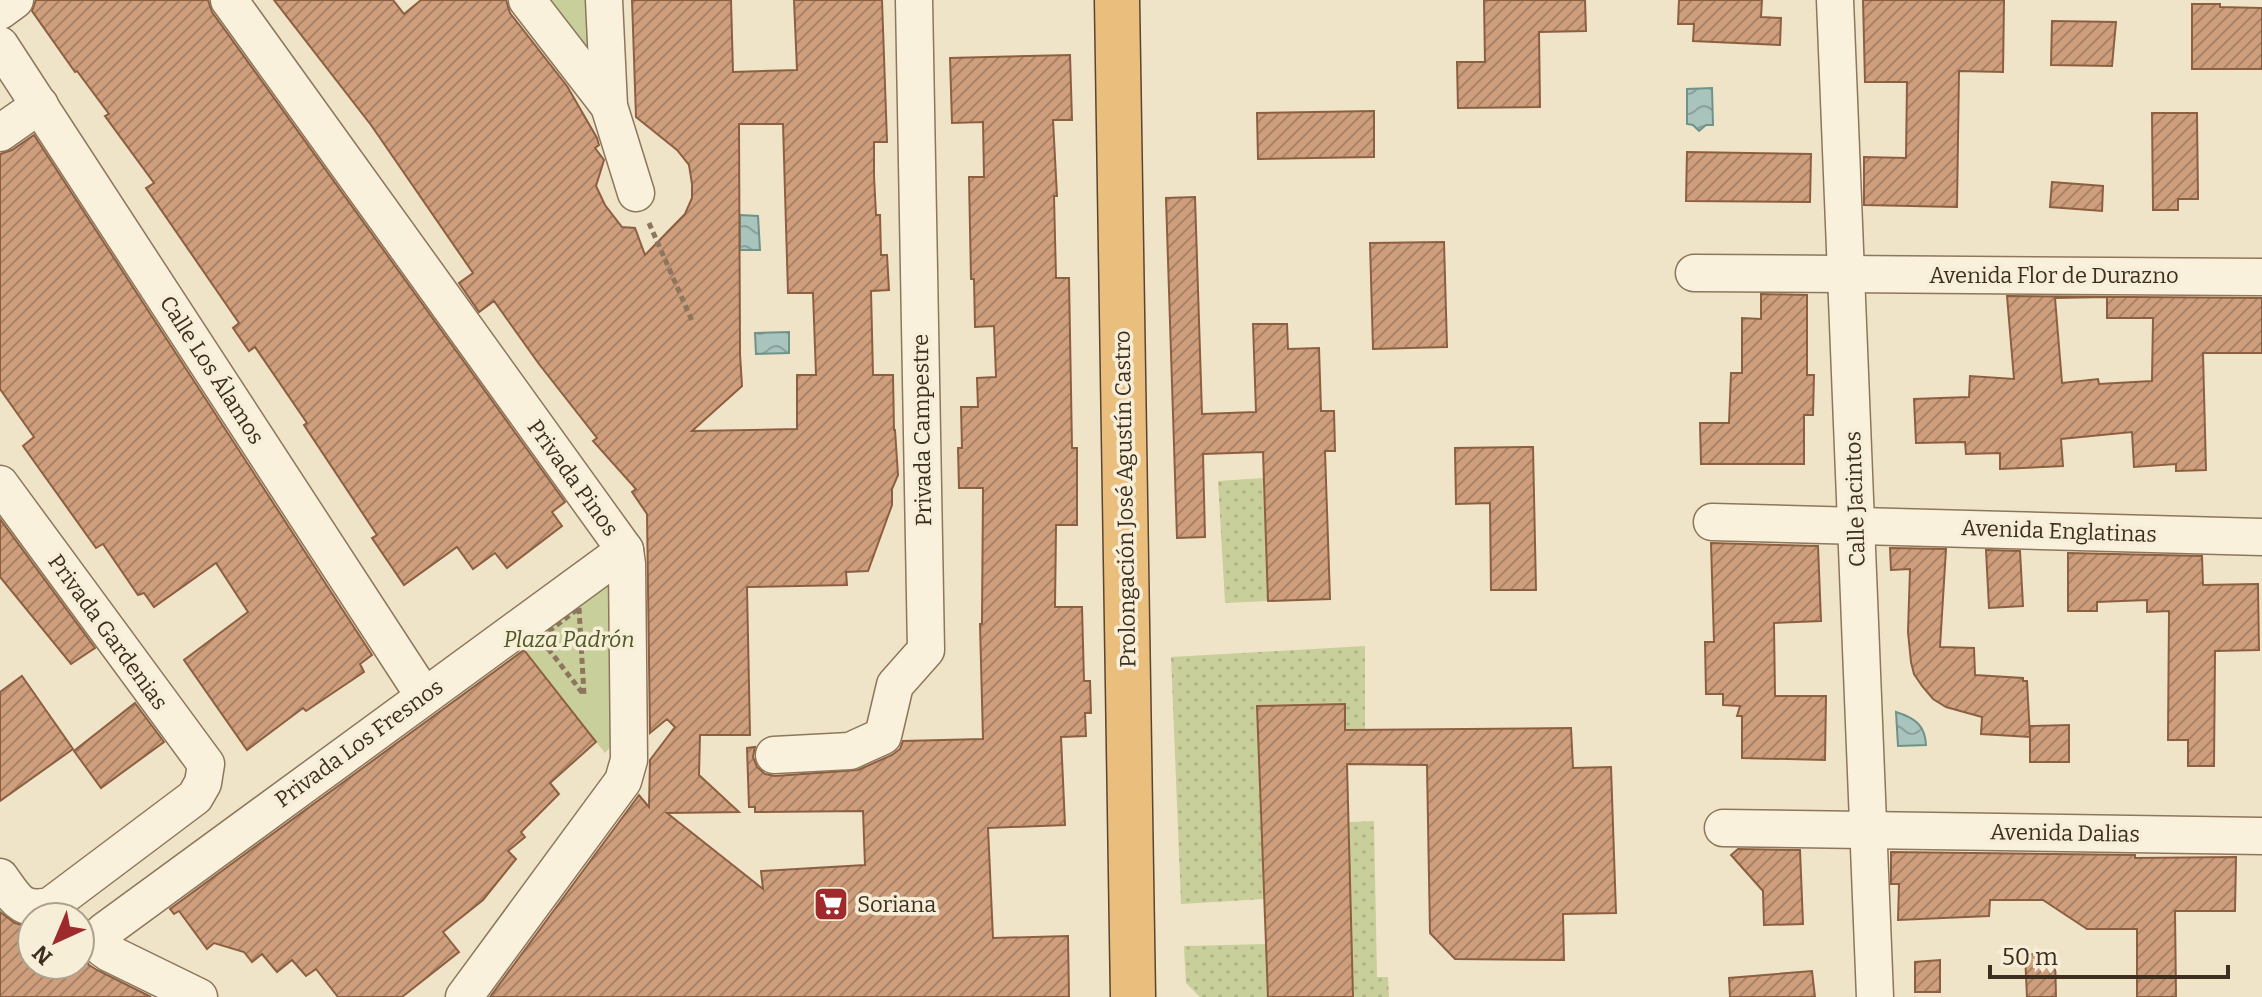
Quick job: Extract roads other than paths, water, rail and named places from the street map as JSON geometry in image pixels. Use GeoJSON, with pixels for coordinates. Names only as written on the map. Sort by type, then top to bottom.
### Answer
{"type":"FeatureCollection","features":[{"type":"Feature","properties":{"kind":"highway","name":"Prolongación José Agustín Castro"},"geometry":{"type":"LineString","coordinates":[[1117,0],[1133,997]]}},
{"type":"Feature","properties":{"kind":"street"},"geometry":{"type":"LineString","coordinates":[[0,11],[15,0]]}},
{"type":"Feature","properties":{"kind":"street","name":"Privada Pinos"},"geometry":{"type":"LineString","coordinates":[[229,0],[625,550],[629,760],[623,781],[464,997]]}},
{"type":"Feature","properties":{"kind":"street"},"geometry":{"type":"LineString","coordinates":[[527,0],[609,106]]}},
{"type":"Feature","properties":{"kind":"street"},"geometry":{"type":"LineString","coordinates":[[604,0],[609,106],[636,193]]}},
{"type":"Feature","properties":{"kind":"street","name":"Privada Campestre"},"geometry":{"type":"LineString","coordinates":[[774,755],[850,751],[883,736],[895,685],[926,650],[914,0]]}},
{"type":"Feature","properties":{"kind":"street","name":"Calle Jacintos"},"geometry":{"type":"LineString","coordinates":[[1835,0],[1875,997]]}},
{"type":"Feature","properties":{"kind":"street","name":"Calle Los Álamos"},"geometry":{"type":"LineString","coordinates":[[0,45],[424,696]]}},
{"type":"Feature","properties":{"kind":"street"},"geometry":{"type":"LineString","coordinates":[[0,133],[40,105]]}},
{"type":"Feature","properties":{"kind":"street","name":"Avenida Flor de Durazno"},"geometry":{"type":"LineString","coordinates":[[1694,273],[2262,277]]}},
{"type":"Feature","properties":{"kind":"street","name":"Privada Gardenias"},"geometry":{"type":"LineString","coordinates":[[0,484],[206,764],[203,783],[195,797],[50,906],[34,909],[18,903],[0,877]]}},
{"type":"Feature","properties":{"kind":"street","name":"Avenida Englatinas"},"geometry":{"type":"LineString","coordinates":[[1712,522],[2262,537]]}},
{"type":"Feature","properties":{"kind":"street","name":"Privada Los Fresnos"},"geometry":{"type":"LineString","coordinates":[[199,997],[109,953],[99,941],[103,932],[625,550]]}},
{"type":"Feature","properties":{"kind":"street","name":"Avenida Dalias"},"geometry":{"type":"LineString","coordinates":[[1723,828],[2262,836]]}},
{"type":"Feature","properties":{"kind":"water"},"geometry":{"type":"Polygon","coordinates":[[[1712,88],[1713,125],[1706,125],[1699,131],[1687,124],[1687,89],[1712,88]]]}},
{"type":"Feature","properties":{"kind":"water"},"geometry":{"type":"Polygon","coordinates":[[[740,215],[758,216],[760,250],[740,250],[740,215]]]}},
{"type":"Feature","properties":{"kind":"water"},"geometry":{"type":"Polygon","coordinates":[[[789,332],[789,353],[756,354],[755,333],[789,332]]]}},
{"type":"Feature","properties":{"kind":"water"},"geometry":{"type":"Polygon","coordinates":[[[1896,712],[1918,723],[1924,732],[1926,745],[1898,746],[1896,712]]]}},
{"type":"Feature","properties":{"kind":"place","name":"Soriana"},"geometry":{"type":"Point","coordinates":[831,904]}},
{"type":"Feature","properties":{"kind":"park label","name":"Plaza Padrón"},"geometry":{"type":"Point","coordinates":[569,639]}}]}
